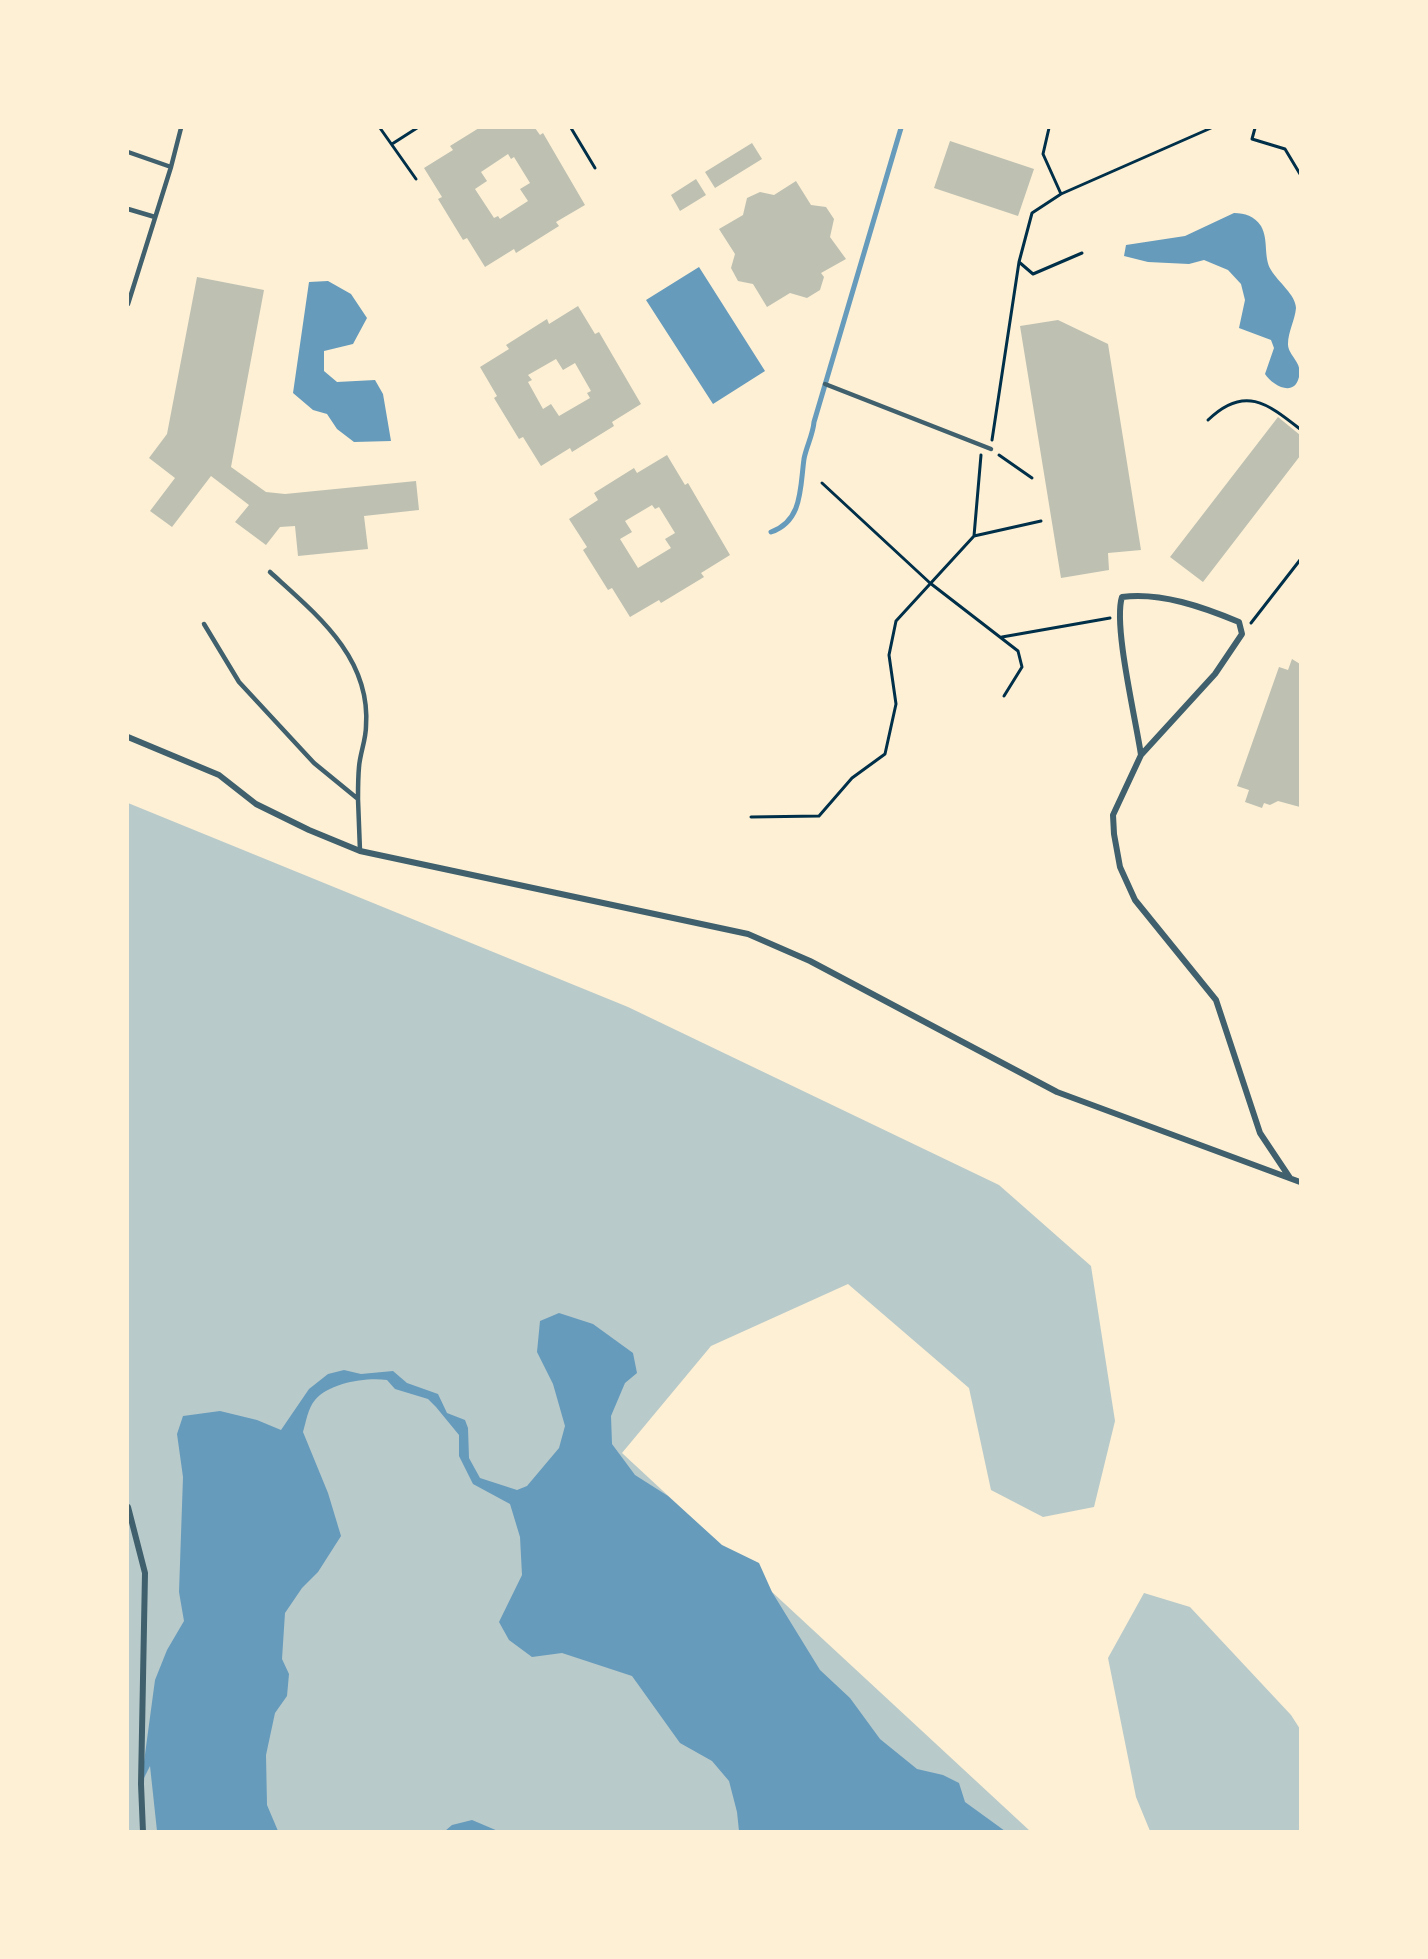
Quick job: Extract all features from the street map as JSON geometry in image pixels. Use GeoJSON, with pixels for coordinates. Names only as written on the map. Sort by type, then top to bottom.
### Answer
{"type":"FeatureCollection","features":[{"type":"Feature","properties":{"kind":"street"},"geometry":{"type":"LineString","coordinates":[[1141,755],[1119,617],[1122,597],[1143,594],[1211,610],[1239,622],[1242,634],[1215,674],[1141,755],[1113,815],[1120,867],[1135,900],[1216,1000],[1260,1133],[1290,1179]]}},
{"type":"Feature","properties":{"kind":"street"},"geometry":{"type":"LineString","coordinates":[[128,737],[219,775],[256,804],[309,830],[360,851],[748,934],[810,961],[1058,1092],[1300,1182]]}},
{"type":"Feature","properties":{"kind":"street"},"geometry":{"type":"LineString","coordinates":[[128,1507],[145,1573],[141,1784],[143,1832]]}},
{"type":"Feature","properties":{"kind":"lane"},"geometry":{"type":"LineString","coordinates":[[128,304],[181,128]]}},
{"type":"Feature","properties":{"kind":"lane"},"geometry":{"type":"LineString","coordinates":[[128,152],[171,167]]}},
{"type":"Feature","properties":{"kind":"lane"},"geometry":{"type":"LineString","coordinates":[[128,209],[155,217]]}},
{"type":"Feature","properties":{"kind":"lane"},"geometry":{"type":"LineString","coordinates":[[825,384],[991,448]]}},
{"type":"Feature","properties":{"kind":"lane"},"geometry":{"type":"LineString","coordinates":[[270,572],[326,623],[353,661],[365,696],[366,716],[359,766],[360,851]]}},
{"type":"Feature","properties":{"kind":"lane"},"geometry":{"type":"LineString","coordinates":[[204,624],[239,682],[266,713],[314,763],[358,799]]}},
{"type":"Feature","properties":{"kind":"path"},"geometry":{"type":"LineString","coordinates":[[380,128],[416,179]]}},
{"type":"Feature","properties":{"kind":"path"},"geometry":{"type":"LineString","coordinates":[[392,144],[417,128]]}},
{"type":"Feature","properties":{"kind":"path"},"geometry":{"type":"LineString","coordinates":[[571,128],[595,168]]}},
{"type":"Feature","properties":{"kind":"path"},"geometry":{"type":"LineString","coordinates":[[1049,128],[1043,154],[1061,194]]}},
{"type":"Feature","properties":{"kind":"path"},"geometry":{"type":"LineString","coordinates":[[974,536],[980,456],[991,448],[1019,262],[1032,213],[1061,194],[1211,128]]}},
{"type":"Feature","properties":{"kind":"path"},"geometry":{"type":"LineString","coordinates":[[1255,128],[1252,139],[1284,149],[1300,174]]}},
{"type":"Feature","properties":{"kind":"path"},"geometry":{"type":"LineString","coordinates":[[1019,262],[1033,274],[1082,254]]}},
{"type":"Feature","properties":{"kind":"path"},"geometry":{"type":"LineString","coordinates":[[1208,420],[1223,405],[1248,400],[1272,407],[1300,429]]}},
{"type":"Feature","properties":{"kind":"path"},"geometry":{"type":"LineString","coordinates":[[991,448],[1032,478]]}},
{"type":"Feature","properties":{"kind":"path"},"geometry":{"type":"LineString","coordinates":[[822,483],[930,583],[1018,651],[1022,667],[1004,696]]}},
{"type":"Feature","properties":{"kind":"path"},"geometry":{"type":"LineString","coordinates":[[751,817],[819,816],[852,778],[885,754],[896,704],[889,655],[896,621],[974,536],[1041,521]]}},
{"type":"Feature","properties":{"kind":"path"},"geometry":{"type":"LineString","coordinates":[[1242,634],[1300,560]]}},
{"type":"Feature","properties":{"kind":"path"},"geometry":{"type":"LineString","coordinates":[[1002,637],[1119,617]]}},
{"type":"Feature","properties":{"kind":"shaded area"},"geometry":{"type":"Polygon","coordinates":[[[128,803],[628,1007],[999,1185],[1091,1266],[1115,1421],[1094,1507],[1043,1517],[991,1490],[969,1388],[848,1284],[711,1346],[622,1453],[1030,1831],[128,1831],[128,803]]]}},
{"type":"Feature","properties":{"kind":"shaded area"},"geometry":{"type":"Polygon","coordinates":[[[1144,1593],[1190,1607],[1291,1715],[1300,1729],[1300,1831],[1150,1831],[1136,1797],[1108,1658],[1144,1593]]]}},
{"type":"Feature","properties":{"kind":"water"},"geometry":{"type":"Polygon","coordinates":[[[1234,213],[1249,216],[1261,226],[1269,265],[1295,303],[1296,308],[1288,344],[1300,372],[1293,387],[1283,388],[1265,374],[1274,348],[1271,340],[1239,328],[1245,300],[1241,284],[1228,270],[1204,260],[1189,264],[1148,262],[1124,256],[1126,245],[1185,236],[1234,213]]]}},
{"type":"Feature","properties":{"kind":"water"},"geometry":{"type":"Polygon","coordinates":[[[699,267],[765,371],[713,404],[646,300],[699,267]]]}},
{"type":"Feature","properties":{"kind":"water"},"geometry":{"type":"Polygon","coordinates":[[[328,281],[351,294],[367,318],[353,344],[324,351],[324,371],[337,382],[375,380],[383,394],[391,441],[354,442],[337,429],[327,414],[313,410],[293,393],[309,282],[328,281]]]}},
{"type":"Feature","properties":{"kind":"water"},"geometry":{"type":"Polygon","coordinates":[[[559,1313],[593,1324],[633,1353],[637,1373],[625,1383],[611,1416],[612,1444],[635,1475],[668,1496],[722,1545],[759,1563],[772,1592],[820,1670],[850,1698],[880,1739],[917,1769],[943,1775],[959,1783],[965,1802],[1005,1831],[739,1831],[729,1781],[712,1761],[680,1743],[632,1676],[562,1653],[532,1657],[509,1640],[499,1622],[522,1575],[520,1537],[510,1504],[473,1484],[459,1456],[459,1435],[428,1399],[395,1389],[387,1380],[378,1379],[348,1382],[321,1394],[311,1407],[303,1432],[328,1493],[341,1536],[318,1572],[302,1588],[285,1613],[282,1659],[289,1674],[287,1696],[275,1713],[266,1755],[267,1805],[278,1831],[157,1831],[150,1766],[141,1784],[155,1680],[167,1650],[184,1621],[179,1592],[183,1477],[177,1434],[183,1416],[220,1411],[257,1420],[281,1430],[309,1389],[328,1374],[344,1370],[361,1374],[393,1371],[407,1383],[438,1394],[447,1413],[465,1420],[468,1428],[469,1458],[480,1478],[517,1490],[527,1486],[559,1448],[565,1426],[553,1384],[537,1352],[540,1321],[559,1313]]]}},
{"type":"Feature","properties":{"kind":"water"},"geometry":{"type":"Polygon","coordinates":[[[472,1820],[498,1831],[445,1831],[452,1825],[472,1820]]]}},
{"type":"Feature","properties":{"kind":"building"},"geometry":{"type":"Polygon","coordinates":[[[479,128],[535,128],[540,135],[543,133],[585,205],[556,222],[559,226],[516,253],[514,249],[485,267],[467,238],[463,240],[438,199],[442,197],[424,168],[453,150],[450,146],[479,128]],[[508,154],[481,172],[487,181],[475,189],[494,218],[498,216],[500,219],[528,201],[520,189],[530,183],[514,157],[511,159],[508,154]]]}},
{"type":"Feature","properties":{"kind":"building"},"geometry":{"type":"Polygon","coordinates":[[[950,141],[1034,169],[1018,216],[934,188],[950,141]]]}},
{"type":"Feature","properties":{"kind":"building"},"geometry":{"type":"Polygon","coordinates":[[[752,143],[762,159],[715,188],[705,172],[752,143]]]}},
{"type":"Feature","properties":{"kind":"building"},"geometry":{"type":"Polygon","coordinates":[[[696,179],[706,195],[680,211],[671,195],[696,179]]]}},
{"type":"Feature","properties":{"kind":"building"},"geometry":{"type":"Polygon","coordinates":[[[796,181],[811,205],[826,207],[834,219],[830,237],[846,259],[821,273],[824,277],[820,290],[807,298],[790,293],[767,307],[753,284],[738,281],[731,268],[735,254],[719,229],[743,215],[747,198],[760,192],[774,195],[796,181]]]}},
{"type":"Feature","properties":{"kind":"building"},"geometry":{"type":"Polygon","coordinates":[[[197,277],[264,290],[231,467],[266,492],[285,494],[416,481],[419,510],[364,516],[368,549],[298,556],[295,526],[280,527],[266,545],[235,522],[249,505],[211,476],[172,527],[150,511],[175,478],[149,458],[167,434],[197,277]]]}},
{"type":"Feature","properties":{"kind":"building"},"geometry":{"type":"Polygon","coordinates":[[[578,306],[595,334],[599,332],[641,404],[612,422],[614,426],[572,452],[570,448],[541,466],[523,437],[519,439],[494,398],[497,396],[480,367],[509,349],[506,345],[547,319],[549,324],[578,306]],[[556,359],[528,375],[532,380],[528,382],[543,409],[551,404],[559,416],[590,398],[587,393],[591,391],[575,363],[563,370],[556,359]]]}},
{"type":"Feature","properties":{"kind":"building"},"geometry":{"type":"Polygon","coordinates":[[[1058,320],[1108,344],[1141,550],[1108,553],[1109,570],[1061,578],[1020,326],[1058,320]]]}},
{"type":"Feature","properties":{"kind":"building"},"geometry":{"type":"Polygon","coordinates":[[[1278,417],[1300,435],[1300,456],[1203,582],[1170,557],[1278,417]]]}},
{"type":"Feature","properties":{"kind":"building"},"geometry":{"type":"Polygon","coordinates":[[[667,455],[685,485],[688,483],[730,555],[701,573],[704,577],[661,603],[659,600],[630,617],[612,588],[608,590],[583,550],[587,547],[569,519],[598,500],[594,493],[634,468],[637,473],[667,455]],[[652,505],[625,521],[632,532],[620,539],[638,568],[671,548],[665,539],[675,533],[659,507],[655,509],[652,505]]]}},
{"type":"Feature","properties":{"kind":"building"},"geometry":{"type":"Polygon","coordinates":[[[1292,659],[1300,664],[1300,807],[1278,801],[1270,805],[1264,803],[1262,808],[1245,802],[1249,790],[1237,786],[1279,667],[1288,670],[1292,659]]]}},
{"type":"Feature","properties":{"kind":"waterway"},"geometry":{"type":"LineString","coordinates":[[771,532],[789,520],[798,502],[805,454],[901,128]]}}]}
